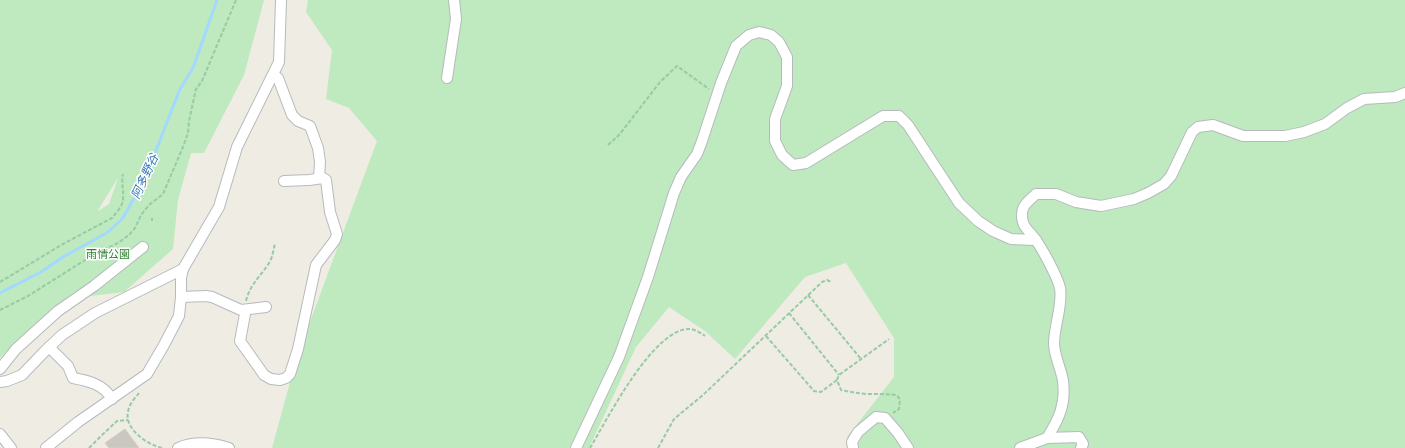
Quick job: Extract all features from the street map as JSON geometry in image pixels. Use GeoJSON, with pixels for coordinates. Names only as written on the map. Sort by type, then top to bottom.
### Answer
{"type":"FeatureCollection","features":[{"type":"Feature","properties":{"kind":"street"},"geometry":{"type":"LineString","coordinates":[[46,448],[78,422],[147,374],[164,345],[179,316],[182,297],[181,278],[183,269],[219,207],[237,147],[274,75],[279,62],[281,0]]}},
{"type":"Feature","properties":{"kind":"street"},"geometry":{"type":"LineString","coordinates":[[447,78],[456,20],[454,0]]}},
{"type":"Feature","properties":{"kind":"street"},"geometry":{"type":"LineString","coordinates":[[576,448],[619,357],[648,277],[674,193],[681,177],[697,154],[717,95],[736,46],[749,35],[758,32],[771,35],[779,42],[787,57],[787,86],[774,119],[774,140],[782,155],[793,165],[806,163],[884,116],[899,116],[908,125],[959,203],[978,222],[1011,239],[1036,240]]}},
{"type":"Feature","properties":{"kind":"street"},"geometry":{"type":"LineString","coordinates":[[274,75],[278,78],[292,115],[298,122],[310,126],[318,148],[320,162],[319,178]]}},
{"type":"Feature","properties":{"kind":"street"},"geometry":{"type":"LineString","coordinates":[[1046,438],[1057,422],[1063,405],[1063,380],[1055,357],[1054,342],[1059,310],[1060,288],[1048,261],[1036,240],[1023,224],[1024,204],[1036,194],[1056,194],[1076,202],[1102,206],[1134,199],[1164,184],[1171,176],[1192,132],[1198,128],[1213,126],[1243,136],[1285,136],[1304,132],[1325,124],[1347,108],[1364,99],[1395,97],[1405,93]]}},
{"type":"Feature","properties":{"kind":"street"},"geometry":{"type":"LineString","coordinates":[[244,310],[245,314],[240,341],[264,375],[272,379],[280,380],[286,378],[290,374],[298,349],[316,265],[335,240],[337,234],[330,212],[326,180],[319,178],[284,181]]}},
{"type":"Feature","properties":{"kind":"street"},"geometry":{"type":"LineString","coordinates":[[0,369],[16,349],[58,311],[117,268],[143,246]]}},
{"type":"Feature","properties":{"kind":"street"},"geometry":{"type":"LineString","coordinates":[[0,382],[22,375],[62,335],[104,308],[127,298],[183,269]]}},
{"type":"Feature","properties":{"kind":"street"},"geometry":{"type":"LineString","coordinates":[[182,297],[212,297],[241,310],[266,307]]}},
{"type":"Feature","properties":{"kind":"street"},"geometry":{"type":"LineString","coordinates":[[49,347],[68,366],[72,378],[95,383],[110,395],[112,399]]}},
{"type":"Feature","properties":{"kind":"street"},"geometry":{"type":"LineString","coordinates":[[853,448],[852,442],[858,432],[876,417],[885,418],[898,432],[908,448]]}},
{"type":"Feature","properties":{"kind":"street"},"geometry":{"type":"LineString","coordinates":[[0,434],[11,448]]}},
{"type":"Feature","properties":{"kind":"street"},"geometry":{"type":"LineString","coordinates":[[1020,448],[1046,438],[1079,437],[1083,444],[1081,448]]}},
{"type":"Feature","properties":{"kind":"street"},"geometry":{"type":"LineString","coordinates":[[178,448],[192,444],[211,444],[229,448]]}},
{"type":"Feature","properties":{"kind":"path"},"geometry":{"type":"LineString","coordinates":[[0,310],[28,296],[93,255],[118,243],[129,235],[149,205],[163,194],[184,147],[196,89],[202,81],[236,0]]}},
{"type":"Feature","properties":{"kind":"path"},"geometry":{"type":"LineString","coordinates":[[608,144],[619,135],[660,82],[677,66],[717,95]]}},
{"type":"Feature","properties":{"kind":"path"},"geometry":{"type":"LineString","coordinates":[[0,282],[63,244],[112,218],[118,211],[123,200],[121,182],[123,174]]}},
{"type":"Feature","properties":{"kind":"path"},"geometry":{"type":"LineString","coordinates":[[244,310],[248,293],[256,278],[269,264],[275,244]]}},
{"type":"Feature","properties":{"kind":"path"},"geometry":{"type":"LineString","coordinates":[[658,448],[674,419],[703,395],[822,282],[826,280],[831,282]]}},
{"type":"Feature","properties":{"kind":"path"},"geometry":{"type":"LineString","coordinates":[[808,296],[860,359]]}},
{"type":"Feature","properties":{"kind":"path"},"geometry":{"type":"LineString","coordinates":[[789,313],[839,375]]}},
{"type":"Feature","properties":{"kind":"path"},"geometry":{"type":"LineString","coordinates":[[590,448],[632,377],[661,344],[673,334],[686,329],[695,330],[705,336]]}},
{"type":"Feature","properties":{"kind":"path"},"geometry":{"type":"LineString","coordinates":[[766,336],[814,391],[821,392],[837,380],[839,375],[889,339]]}},
{"type":"Feature","properties":{"kind":"path"},"geometry":{"type":"LineString","coordinates":[[837,380],[841,390],[854,393],[888,394],[896,396],[900,400],[899,410],[885,418]]}},
{"type":"Feature","properties":{"kind":"path"},"geometry":{"type":"LineString","coordinates":[[141,389],[131,404],[128,412],[128,420],[137,434],[162,448]]}},
{"type":"Feature","properties":{"kind":"path"},"geometry":{"type":"LineString","coordinates":[[89,448],[117,421],[128,420]]}},
{"type":"Feature","properties":{"kind":"green space","name":"雨情公園"},"geometry":{"type":"Polygon","coordinates":[[[0,0],[264,0],[244,75],[204,153],[191,153],[178,200],[173,249],[124,292],[65,299],[18,340],[0,358],[0,0]],[[118,178],[98,211],[109,204],[118,178]]]}},
{"type":"Feature","properties":{"kind":"green space"},"geometry":{"type":"Polygon","coordinates":[[[308,0],[1405,0],[1405,448],[847,448],[847,437],[894,377],[894,338],[846,263],[805,277],[735,359],[705,331],[669,307],[636,347],[589,448],[272,448],[297,357],[377,141],[349,108],[326,99],[332,50],[306,12],[308,0]]]}},
{"type":"Feature","properties":{"kind":"building"},"geometry":{"type":"Polygon","coordinates":[[[125,429],[139,448],[109,448],[105,443],[125,429]]]}},
{"type":"Feature","properties":{"kind":"waterway","name":"阿多野谷"},"geometry":{"type":"LineString","coordinates":[[0,293],[41,272],[63,257],[108,232],[123,218],[146,176],[180,89],[193,68],[217,0]]}}]}
